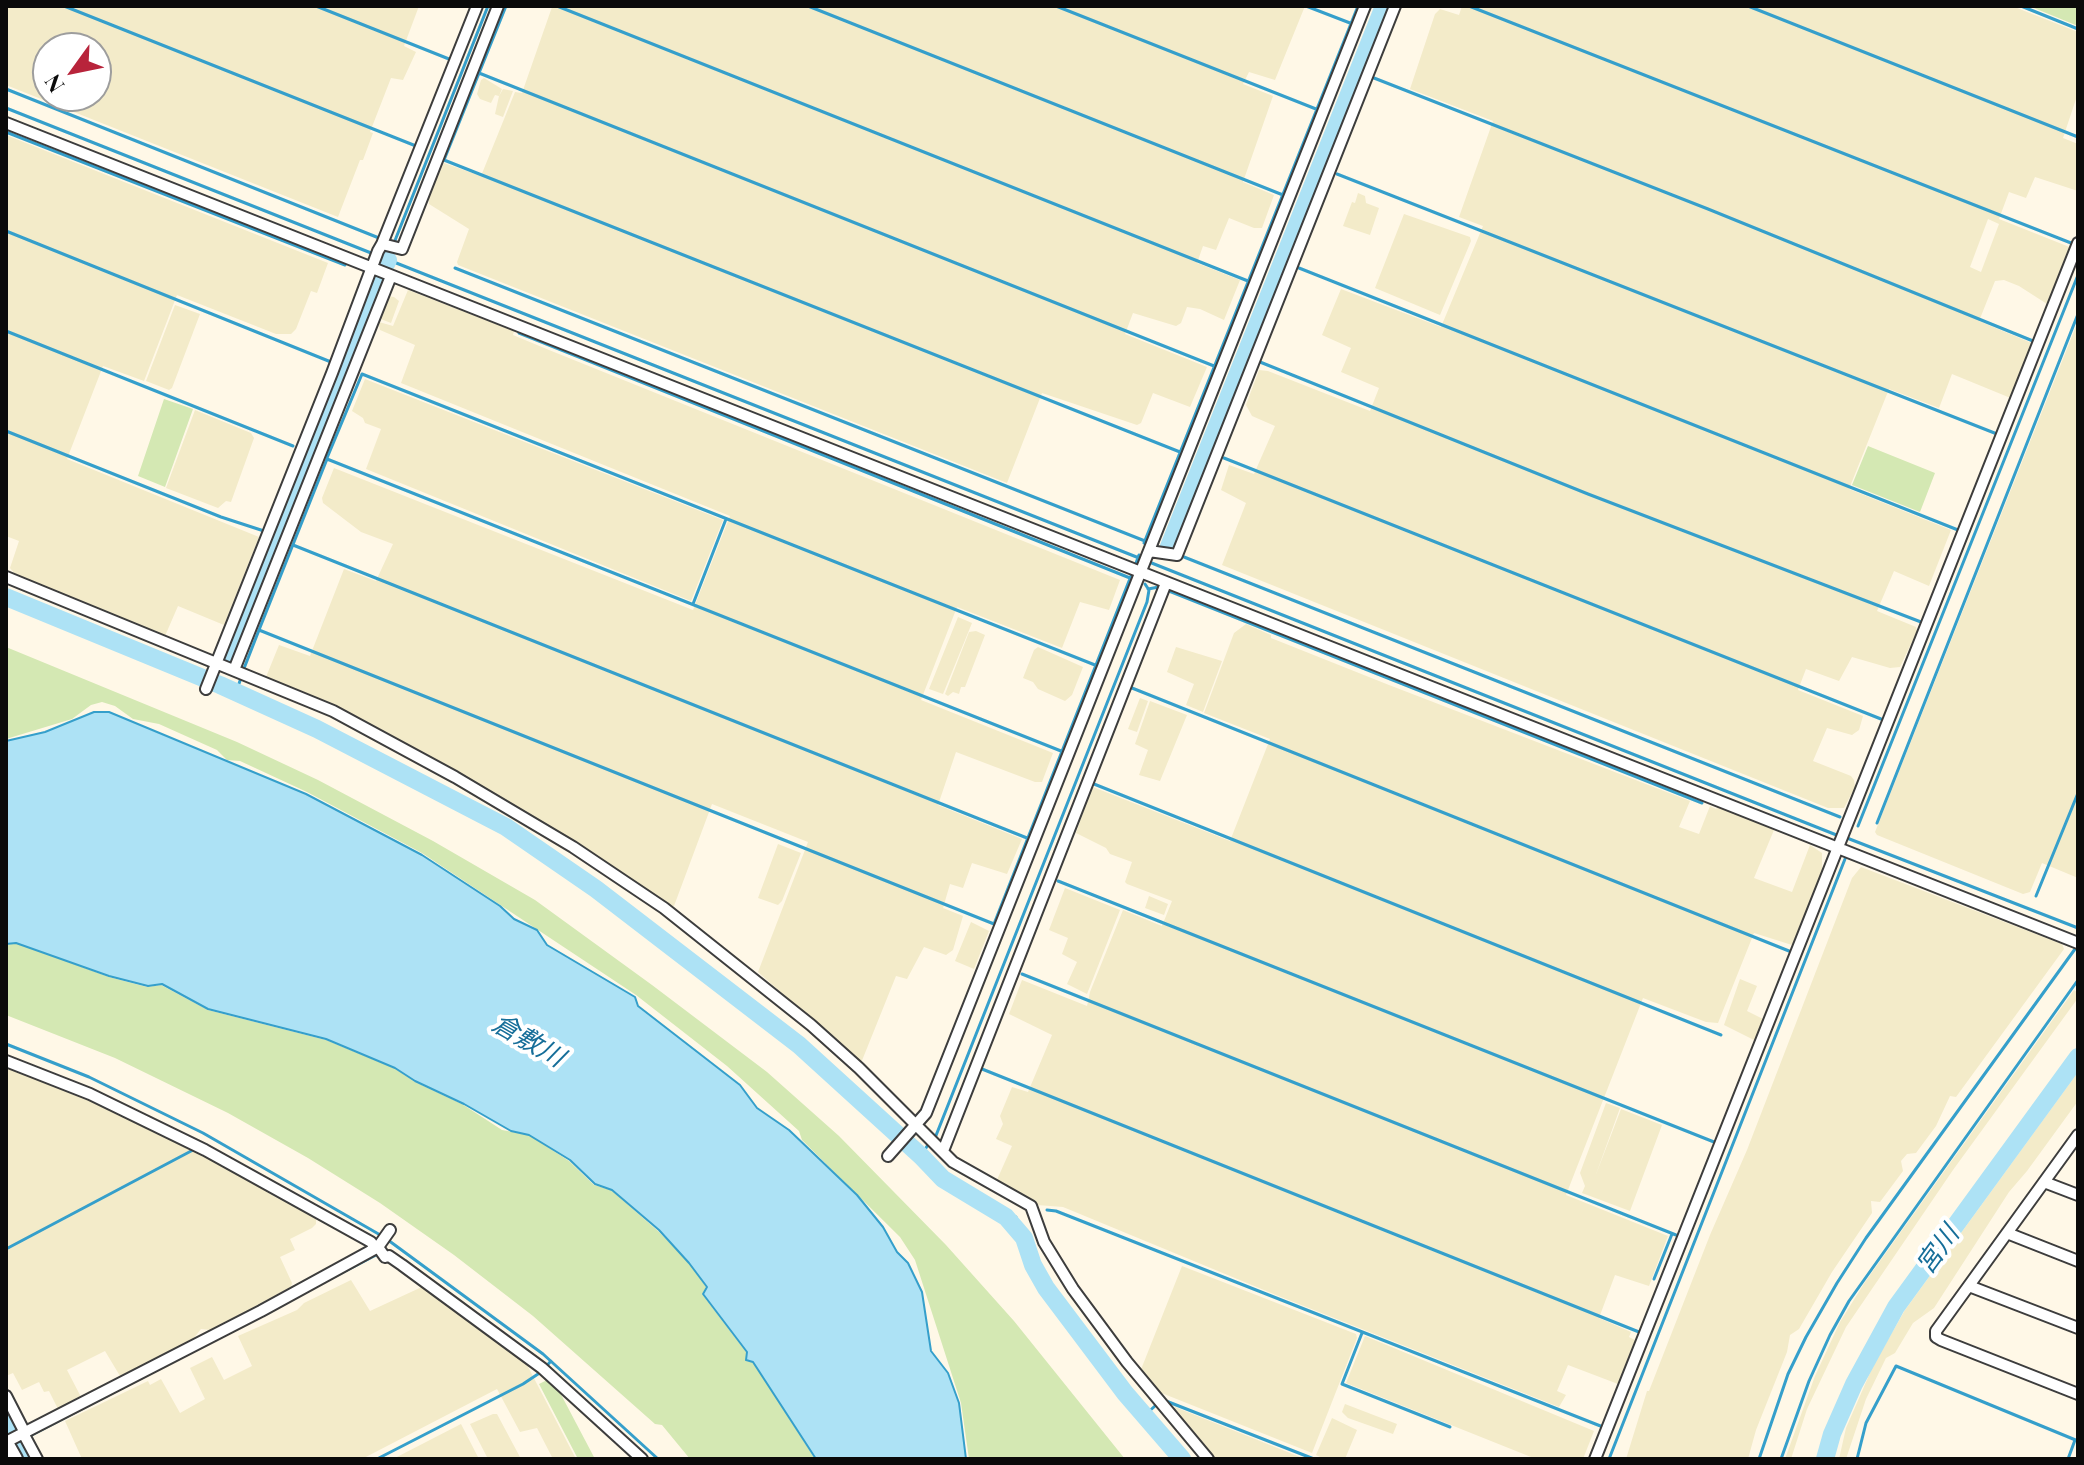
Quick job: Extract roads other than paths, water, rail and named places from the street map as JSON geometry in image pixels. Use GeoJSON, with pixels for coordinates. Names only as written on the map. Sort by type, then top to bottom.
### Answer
{"type":"FeatureCollection","features":[{"type":"Feature","properties":{"kind":"street"},"geometry":{"type":"LineString","coordinates":[[206,689],[477,6]]}},
{"type":"Feature","properties":{"kind":"street"},"geometry":{"type":"LineString","coordinates":[[376,256],[402,249],[498,6]]}},
{"type":"Feature","properties":{"kind":"street"},"geometry":{"type":"LineString","coordinates":[[891,1152],[926,1113],[1365,6]]}},
{"type":"Feature","properties":{"kind":"street"},"geometry":{"type":"LineString","coordinates":[[1145,562],[1177,555],[1395,6]]}},
{"type":"Feature","properties":{"kind":"street"},"geometry":{"type":"LineString","coordinates":[[6,123],[376,256],[391,276],[1145,562],[1166,583],[1840,841],[2078,943]]}},
{"type":"Feature","properties":{"kind":"street"},"geometry":{"type":"LineString","coordinates":[[1595,1459],[2078,243]]}},
{"type":"Feature","properties":{"kind":"street"},"geometry":{"type":"LineString","coordinates":[[239,673],[391,276]]}},
{"type":"Feature","properties":{"kind":"street"},"geometry":{"type":"LineString","coordinates":[[6,577],[214,668],[239,673],[333,711],[455,777],[573,847],[664,908],[761,983],[859,1068],[914,1127],[953,1162],[1031,1206],[1044,1242],[1073,1289],[1127,1362],[1208,1459]]}},
{"type":"Feature","properties":{"kind":"street"},"geometry":{"type":"LineString","coordinates":[[936,1144],[1166,583]]}},
{"type":"Feature","properties":{"kind":"street"},"geometry":{"type":"LineString","coordinates":[[6,1061],[90,1094],[205,1150],[371,1242],[383,1244],[402,1265],[544,1370],[642,1459]]}},
{"type":"Feature","properties":{"kind":"street"},"geometry":{"type":"LineString","coordinates":[[2078,1135],[1936,1331],[1936,1337],[2078,1394]]}},
{"type":"Feature","properties":{"kind":"street"},"geometry":{"type":"LineString","coordinates":[[2044,1182],[2078,1195]]}},
{"type":"Feature","properties":{"kind":"street"},"geometry":{"type":"LineString","coordinates":[[2007,1233],[2078,1261]]}},
{"type":"Feature","properties":{"kind":"street"},"geometry":{"type":"LineString","coordinates":[[18,1438],[383,1244]]}},
{"type":"Feature","properties":{"kind":"street"},"geometry":{"type":"LineString","coordinates":[[1969,1286],[2078,1328]]}},
{"type":"Feature","properties":{"kind":"street"},"geometry":{"type":"LineString","coordinates":[[6,1396],[18,1438],[15,1459]]}},
{"type":"Feature","properties":{"kind":"street"},"geometry":{"type":"LineString","coordinates":[[18,1438],[37,1459]]}},
{"type":"Feature","properties":{"kind":"water","name":"倉敷川"},"geometry":{"type":"Polygon","coordinates":[[[94,712],[109,712],[306,794],[422,855],[500,906],[514,919],[537,930],[547,945],[635,997],[638,1006],[740,1085],[757,1108],[789,1130],[857,1195],[908,1263],[922,1292],[931,1351],[948,1373],[959,1403],[966,1459],[816,1459],[753,1362],[746,1360],[747,1352],[703,1294],[707,1287],[689,1263],[659,1230],[612,1190],[595,1184],[570,1160],[529,1135],[511,1131],[395,1068],[326,1039],[208,1009],[162,984],[148,986],[109,976],[16,943],[6,944],[6,741],[45,732],[94,712]]]}},
{"type":"Feature","properties":{"kind":"waterway"},"geometry":{"type":"LineString","coordinates":[[64,6],[416,146]]}},
{"type":"Feature","properties":{"kind":"waterway"},"geometry":{"type":"LineString","coordinates":[[316,6],[449,59]]}},
{"type":"Feature","properties":{"kind":"waterway"},"geometry":{"type":"LineString","coordinates":[[394,243],[488,6]]}},
{"type":"Feature","properties":{"kind":"waterway"},"geometry":{"type":"LineString","coordinates":[[506,6],[444,160],[1180,452]]}},
{"type":"Feature","properties":{"kind":"waterway"},"geometry":{"type":"LineString","coordinates":[[557,6],[1248,281]]}},
{"type":"Feature","properties":{"kind":"waterway"},"geometry":{"type":"LineString","coordinates":[[808,6],[1283,195]]}},
{"type":"Feature","properties":{"kind":"waterway"},"geometry":{"type":"LineString","coordinates":[[1056,6],[1316,109]]}},
{"type":"Feature","properties":{"kind":"waterway"},"geometry":{"type":"LineString","coordinates":[[1306,6],[1350,23]]}},
{"type":"Feature","properties":{"kind":"waterway"},"geometry":{"type":"LineString","coordinates":[[1144,543],[1358,6]]}},
{"type":"Feature","properties":{"kind":"waterway"},"geometry":{"type":"LineString","coordinates":[[1168,549],[1384,6]]}},
{"type":"Feature","properties":{"kind":"waterway"},"geometry":{"type":"LineString","coordinates":[[1469,6],[2071,243]]}},
{"type":"Feature","properties":{"kind":"waterway"},"geometry":{"type":"LineString","coordinates":[[1748,6],[2078,137]]}},
{"type":"Feature","properties":{"kind":"waterway"},"geometry":{"type":"LineString","coordinates":[[2021,6],[2078,29]]}},
{"type":"Feature","properties":{"kind":"waterway"},"geometry":{"type":"LineString","coordinates":[[479,73],[1214,366]]}},
{"type":"Feature","properties":{"kind":"waterway"},"geometry":{"type":"LineString","coordinates":[[1374,78],[2033,341]]}},
{"type":"Feature","properties":{"kind":"waterway"},"geometry":{"type":"LineString","coordinates":[[6,89],[379,238]]}},
{"type":"Feature","properties":{"kind":"waterway"},"geometry":{"type":"LineString","coordinates":[[6,108],[1839,836]]}},
{"type":"Feature","properties":{"kind":"waterway"},"geometry":{"type":"LineString","coordinates":[[6,132],[345,265]]}},
{"type":"Feature","properties":{"kind":"waterway"},"geometry":{"type":"LineString","coordinates":[[1337,174],[1997,434]]}},
{"type":"Feature","properties":{"kind":"waterway"},"geometry":{"type":"LineString","coordinates":[[6,231],[331,362]]}},
{"type":"Feature","properties":{"kind":"waterway"},"geometry":{"type":"LineString","coordinates":[[386,264],[388,260]]}},
{"type":"Feature","properties":{"kind":"waterway"},"geometry":{"type":"LineString","coordinates":[[455,268],[1145,541]]}},
{"type":"Feature","properties":{"kind":"waterway"},"geometry":{"type":"LineString","coordinates":[[1299,268],[1958,530]]}},
{"type":"Feature","properties":{"kind":"waterway"},"geometry":{"type":"LineString","coordinates":[[1858,826],[2078,275]]}},
{"type":"Feature","properties":{"kind":"waterway"},"geometry":{"type":"LineString","coordinates":[[229,662],[380,277]]}},
{"type":"Feature","properties":{"kind":"waterway"},"geometry":{"type":"LineString","coordinates":[[375,279],[379,281]]}},
{"type":"Feature","properties":{"kind":"waterway"},"geometry":{"type":"LineString","coordinates":[[1877,823],[2078,314]]}},
{"type":"Feature","properties":{"kind":"waterway"},"geometry":{"type":"LineString","coordinates":[[6,331],[293,446]]}},
{"type":"Feature","properties":{"kind":"waterway"},"geometry":{"type":"LineString","coordinates":[[519,333],[1130,578]]}},
{"type":"Feature","properties":{"kind":"waterway"},"geometry":{"type":"LineString","coordinates":[[1245,357],[1250,358]]}},
{"type":"Feature","properties":{"kind":"waterway"},"geometry":{"type":"LineString","coordinates":[[1260,362],[1588,494],[1921,622]]}},
{"type":"Feature","properties":{"kind":"waterway"},"geometry":{"type":"LineString","coordinates":[[341,366],[345,367]]}},
{"type":"Feature","properties":{"kind":"waterway"},"geometry":{"type":"LineString","coordinates":[[327,458],[362,374],[1095,665]]}},
{"type":"Feature","properties":{"kind":"waterway"},"geometry":{"type":"LineString","coordinates":[[6,431],[221,517],[264,531]]}},
{"type":"Feature","properties":{"kind":"waterway"},"geometry":{"type":"LineString","coordinates":[[307,452],[311,453]]}},
{"type":"Feature","properties":{"kind":"waterway"},"geometry":{"type":"LineString","coordinates":[[1224,458],[1881,719]]}},
{"type":"Feature","properties":{"kind":"waterway"},"geometry":{"type":"LineString","coordinates":[[259,630],[327,459],[1061,751]]}},
{"type":"Feature","properties":{"kind":"waterway"},"geometry":{"type":"LineString","coordinates":[[693,604],[726,519]]}},
{"type":"Feature","properties":{"kind":"waterway"},"geometry":{"type":"LineString","coordinates":[[293,545],[1027,838]]}},
{"type":"Feature","properties":{"kind":"waterway"},"geometry":{"type":"LineString","coordinates":[[1136,563],[1139,555]]}},
{"type":"Feature","properties":{"kind":"waterway"},"geometry":{"type":"LineString","coordinates":[[1184,557],[1840,817]]}},
{"type":"Feature","properties":{"kind":"waterway"},"geometry":{"type":"LineString","coordinates":[[243,671],[259,630],[994,924],[1131,576]]}},
{"type":"Feature","properties":{"kind":"waterway"},"geometry":{"type":"LineString","coordinates":[[935,1138],[1147,602],[1149,590],[1145,584]]}},
{"type":"Feature","properties":{"kind":"waterway"},"geometry":{"type":"LineString","coordinates":[[1148,589],[1159,587]]}},
{"type":"Feature","properties":{"kind":"waterway"},"geometry":{"type":"LineString","coordinates":[[1169,591],[1702,803]]}},
{"type":"Feature","properties":{"kind":"waterway"},"geometry":{"type":"LineString","coordinates":[[6,597],[220,685],[317,729],[506,827],[596,889],[799,1045],[943,1179],[1006,1217],[1024,1238],[1033,1265],[1046,1288],[1125,1393],[1182,1459]]}},
{"type":"Feature","properties":{"kind":"waterway"},"geometry":{"type":"LineString","coordinates":[[236,692],[241,678]]}},
{"type":"Feature","properties":{"kind":"waterway"},"geometry":{"type":"LineString","coordinates":[[1132,688],[1789,951]]}},
{"type":"Feature","properties":{"kind":"waterway"},"geometry":{"type":"LineString","coordinates":[[1094,784],[1721,1035]]}},
{"type":"Feature","properties":{"kind":"waterway"},"geometry":{"type":"LineString","coordinates":[[2036,896],[2078,793]]}},
{"type":"Feature","properties":{"kind":"waterway"},"geometry":{"type":"LineString","coordinates":[[1847,838],[2078,928]]}},
{"type":"Feature","properties":{"kind":"waterway"},"geometry":{"type":"LineString","coordinates":[[1609,1459],[1845,859]]}},
{"type":"Feature","properties":{"kind":"waterway"},"geometry":{"type":"LineString","coordinates":[[1058,881],[1714,1142]]}},
{"type":"Feature","properties":{"kind":"waterway"},"geometry":{"type":"LineString","coordinates":[[1759,1459],[1788,1374],[1837,1283],[1866,1238],[2075,949]]}},
{"type":"Feature","properties":{"kind":"waterway"},"geometry":{"type":"LineString","coordinates":[[1022,974],[1676,1235]]}},
{"type":"Feature","properties":{"kind":"waterway"},"geometry":{"type":"LineString","coordinates":[[1781,1459],[1809,1381],[1849,1301],[2078,980]]}},
{"type":"Feature","properties":{"kind":"waterway"},"geometry":{"type":"LineString","coordinates":[[6,1044],[89,1077],[203,1133],[382,1236]]}},
{"type":"Feature","properties":{"kind":"waterway","name":"宮川"},"geometry":{"type":"LineString","coordinates":[[1825,1459],[1832,1434],[1854,1384],[1896,1307],[2078,1057]]}},
{"type":"Feature","properties":{"kind":"waterway"},"geometry":{"type":"LineString","coordinates":[[982,1069],[1639,1332]]}},
{"type":"Feature","properties":{"kind":"waterway"},"geometry":{"type":"LineString","coordinates":[[921,1156],[929,1143]]}},
{"type":"Feature","properties":{"kind":"waterway"},"geometry":{"type":"LineString","coordinates":[[6,1249],[193,1150]]}},
{"type":"Feature","properties":{"kind":"waterway"},"geometry":{"type":"LineString","coordinates":[[1047,1210],[1603,1427]]}},
{"type":"Feature","properties":{"kind":"waterway"},"geometry":{"type":"LineString","coordinates":[[1010,1221],[1016,1217]]}},
{"type":"Feature","properties":{"kind":"waterway"},"geometry":{"type":"LineString","coordinates":[[1654,1279],[1672,1234]]}},
{"type":"Feature","properties":{"kind":"waterway"},"geometry":{"type":"LineString","coordinates":[[388,1240],[543,1354],[658,1459]]}},
{"type":"Feature","properties":{"kind":"waterway"},"geometry":{"type":"LineString","coordinates":[[303,1293],[378,1254]]}},
{"type":"Feature","properties":{"kind":"waterway"},"geometry":{"type":"LineString","coordinates":[[1362,1333],[1342,1384],[1450,1427]]}},
{"type":"Feature","properties":{"kind":"waterway"},"geometry":{"type":"LineString","coordinates":[[377,1459],[523,1384],[551,1361]]}},
{"type":"Feature","properties":{"kind":"waterway"},"geometry":{"type":"LineString","coordinates":[[1857,1459],[1866,1423],[1896,1366],[2078,1441]]}},
{"type":"Feature","properties":{"kind":"waterway"},"geometry":{"type":"LineString","coordinates":[[16,1443],[155,1371]]}},
{"type":"Feature","properties":{"kind":"waterway"},"geometry":{"type":"LineString","coordinates":[[1166,1401],[1314,1459]]}},
{"type":"Feature","properties":{"kind":"waterway"},"geometry":{"type":"LineString","coordinates":[[1145,1415],[1155,1406]]}},
{"type":"Feature","properties":{"kind":"waterway"},"geometry":{"type":"LineString","coordinates":[[6,1415],[29,1459]]}},
{"type":"Feature","properties":{"kind":"waterway"},"geometry":{"type":"LineString","coordinates":[[2068,1459],[2075,1440]]}}]}
